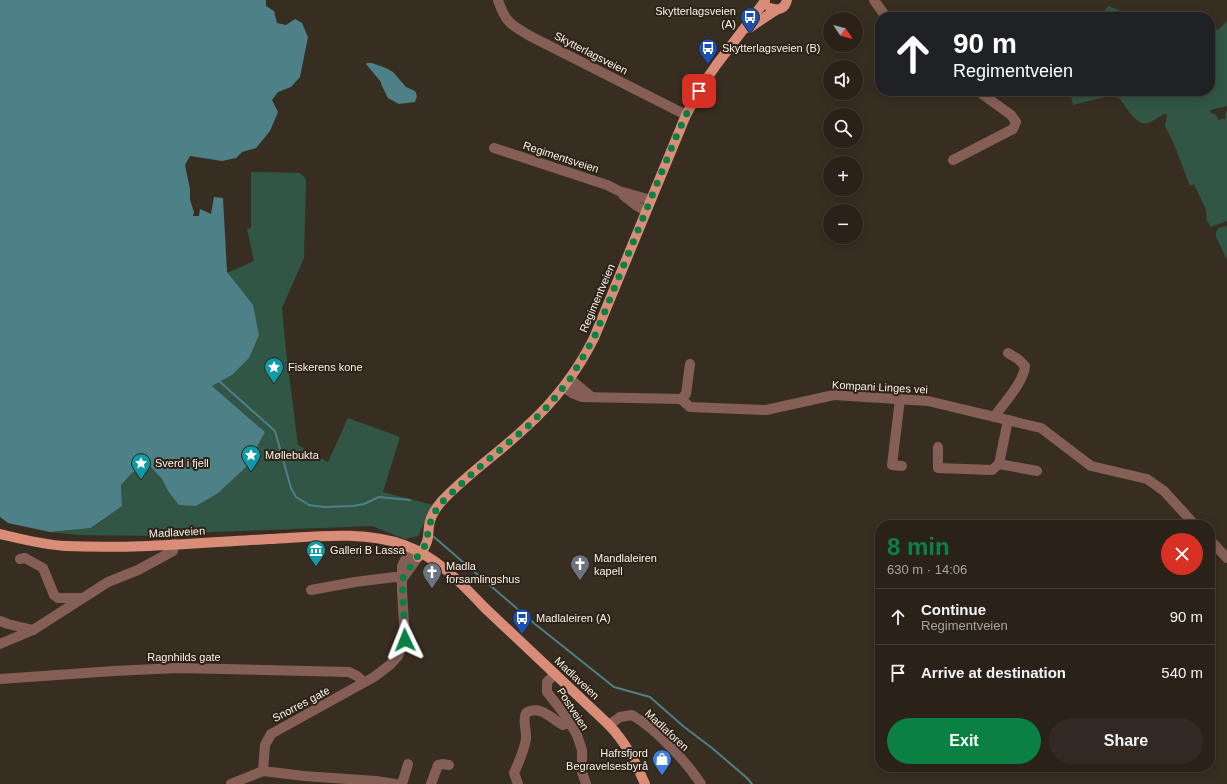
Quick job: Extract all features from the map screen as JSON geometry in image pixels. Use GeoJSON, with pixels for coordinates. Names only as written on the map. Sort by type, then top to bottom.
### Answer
{"type":"FeatureCollection","features":[{"type":"Feature","properties":{"kind":"main road","name":"Regimentveien"},"geometry":{"type":"LineString","coordinates":[[734,42],[754,24],[776,10],[782,8],[787,0]]}},
{"type":"Feature","properties":{"kind":"main road","name":"Regimentveien"},"geometry":{"type":"LineString","coordinates":[[416,553],[428,537],[429,526],[434,513],[442,502],[476,470],[527,427],[549,405],[567,383],[594,338],[686,115],[703,84],[765,1]]}},
{"type":"Feature","properties":{"kind":"main road"},"geometry":{"type":"LineString","coordinates":[[765,1],[769,8],[776,10]]}},
{"type":"Feature","properties":{"kind":"main road","name":"Madlaveien"},"geometry":{"type":"LineString","coordinates":[[0,534],[64,546],[174,544],[356,536],[383,539],[434,560],[475,596],[477,600],[620,736],[630,752],[645,784]]}},
{"type":"Feature","properties":{"kind":"street","name":"Skytterlagsveien"},"geometry":{"type":"LineString","coordinates":[[498,0],[505,17],[511,25],[686,115]]}},
{"type":"Feature","properties":{"kind":"street"},"geometry":{"type":"LineString","coordinates":[[874,0],[882,12]]}},
{"type":"Feature","properties":{"kind":"street"},"geometry":{"type":"LineString","coordinates":[[953,160],[1013,129],[1016,122],[1011,115],[985,96]]}},
{"type":"Feature","properties":{"kind":"street","name":"Regimentsveien"},"geometry":{"type":"LineString","coordinates":[[494,148],[607,185],[619,191],[651,200]]}},
{"type":"Feature","properties":{"kind":"street","name":"Regimentsveien"},"geometry":{"type":"LineString","coordinates":[[619,191],[637,206],[646,211]]}},
{"type":"Feature","properties":{"kind":"street"},"geometry":{"type":"LineString","coordinates":[[994,417],[1020,381],[1024,372],[1025,366],[1018,359],[1008,353]]}},
{"type":"Feature","properties":{"kind":"street"},"geometry":{"type":"LineString","coordinates":[[681,400],[692,387],[690,364]]}},
{"type":"Feature","properties":{"kind":"street","name":"Kompani Linges vei"},"geometry":{"type":"LineString","coordinates":[[567,383],[592,397],[681,400],[690,407],[766,410],[834,395],[928,400],[1041,428],[1091,466],[1147,479],[1164,491],[1190,520]]}},
{"type":"Feature","properties":{"kind":"street"},"geometry":{"type":"LineString","coordinates":[[900,399],[892,465],[902,466]]}},
{"type":"Feature","properties":{"kind":"street"},"geometry":{"type":"LineString","coordinates":[[938,447],[938,466],[940,468],[992,470],[999,464],[1008,420]]}},
{"type":"Feature","properties":{"kind":"street"},"geometry":{"type":"LineString","coordinates":[[999,464],[1037,471]]}},
{"type":"Feature","properties":{"kind":"street"},"geometry":{"type":"LineString","coordinates":[[0,644],[33,630],[108,582],[138,570],[173,551],[174,544]]}},
{"type":"Feature","properties":{"kind":"street"},"geometry":{"type":"LineString","coordinates":[[1215,545],[1227,558]]}},
{"type":"Feature","properties":{"kind":"street","name":"Snorres gate"},"geometry":{"type":"LineString","coordinates":[[263,772],[265,745],[271,734],[301,716],[349,692],[383,672],[398,656],[403,647],[406,630],[402,566],[405,560],[416,553]]}},
{"type":"Feature","properties":{"kind":"street"},"geometry":{"type":"LineString","coordinates":[[20,558],[26,558],[43,568],[54,596],[58,598],[82,598]]}},
{"type":"Feature","properties":{"kind":"street"},"geometry":{"type":"LineString","coordinates":[[311,590],[395,577],[402,579]]}},
{"type":"Feature","properties":{"kind":"street"},"geometry":{"type":"LineString","coordinates":[[0,621],[33,630]]}},
{"type":"Feature","properties":{"kind":"street","name":"Ragnhilds gate"},"geometry":{"type":"LineString","coordinates":[[0,679],[177,668],[349,672],[364,682]]}},
{"type":"Feature","properties":{"kind":"street","name":"Postveien"},"geometry":{"type":"LineString","coordinates":[[555,674],[548,682],[546,687],[547,692],[578,736],[582,750],[582,772],[586,784]]}},
{"type":"Feature","properties":{"kind":"street"},"geometry":{"type":"LineString","coordinates":[[518,784],[514,773],[526,739],[524,718],[526,713],[532,710],[538,711],[563,725],[570,723]]}},
{"type":"Feature","properties":{"kind":"street","name":"Madlaforen"},"geometry":{"type":"LineString","coordinates":[[609,725],[620,718],[632,715],[641,720],[666,743],[696,776],[701,784]]}},
{"type":"Feature","properties":{"kind":"street"},"geometry":{"type":"LineString","coordinates":[[400,784],[403,781],[408,764]]}},
{"type":"Feature","properties":{"kind":"street"},"geometry":{"type":"LineString","coordinates":[[431,784],[438,766],[442,764],[449,765]]}},
{"type":"Feature","properties":{"kind":"street"},"geometry":{"type":"LineString","coordinates":[[231,784],[263,772],[303,780],[376,781],[396,784]]}},
{"type":"Feature","properties":{"kind":"green space"},"geometry":{"type":"Polygon","coordinates":[[[1109,6],[1123,12],[1103,12],[1109,6]]]}},
{"type":"Feature","properties":{"kind":"green space"},"geometry":{"type":"Polygon","coordinates":[[[1227,21],[1227,106],[1210,110],[1211,113],[1216,115],[1218,120],[1226,118],[1225,114],[1227,110],[1227,221],[1211,227],[1207,221],[1206,210],[1194,184],[1190,186],[1174,144],[1165,126],[1167,114],[1164,114],[1148,123],[1139,122],[1119,98],[1109,96],[1215,96],[1215,30],[1218,30],[1227,21]]]}},
{"type":"Feature","properties":{"kind":"green space"},"geometry":{"type":"Polygon","coordinates":[[[1071,96],[1109,96],[1073,105],[1071,96]]]}},
{"type":"Feature","properties":{"kind":"green space","name":"Møllebukta"},"geometry":{"type":"Polygon","coordinates":[[[251,172],[300,173],[306,179],[304,258],[282,308],[298,445],[328,462],[348,418],[400,437],[383,492],[433,505],[418,536],[405,539],[372,526],[213,532],[158,536],[77,535],[50,532],[92,528],[122,506],[121,485],[132,473],[149,465],[162,479],[168,491],[265,432],[212,386],[232,375],[232,278],[227,273],[254,261],[247,229],[251,228],[251,172]]]}},
{"type":"Feature","properties":{"kind":"green space"},"geometry":{"type":"Polygon","coordinates":[[[1227,226],[1227,260],[1216,237],[1216,232],[1219,228],[1227,226]]]}},
{"type":"Feature","properties":{"kind":"water"},"geometry":{"type":"Polygon","coordinates":[[[0,0],[266,0],[266,6],[274,11],[277,23],[286,25],[295,19],[302,23],[308,37],[300,77],[291,87],[278,92],[272,100],[278,112],[270,131],[256,148],[242,152],[236,158],[222,161],[190,156],[185,165],[190,189],[190,200],[194,212],[193,216],[199,216],[200,209],[211,214],[214,197],[223,198],[227,272],[253,305],[259,335],[249,358],[232,375],[212,386],[265,432],[246,467],[218,493],[196,506],[179,505],[168,491],[162,479],[149,465],[132,473],[121,485],[122,506],[91,528],[50,532],[8,523],[0,517],[0,0]]]}},
{"type":"Feature","properties":{"kind":"water"},"geometry":{"type":"Polygon","coordinates":[[[372,63],[393,72],[406,87],[415,91],[417,96],[415,102],[399,104],[388,98],[381,82],[366,64],[372,63]]]}},
{"type":"Feature","properties":{"kind":"waterway"},"geometry":{"type":"LineString","coordinates":[[219,381],[275,431],[291,488],[296,497],[309,505],[324,507],[353,506],[364,504],[379,497],[410,500]]}},
{"type":"Feature","properties":{"kind":"waterway"},"geometry":{"type":"LineString","coordinates":[[434,537],[535,624],[614,687],[650,697],[683,726],[712,748],[752,784]]}},
{"type":"Feature","properties":{"kind":"place","name":"Skytterlagsveien (A)"},"geometry":{"type":"Point","coordinates":[750,34]}},
{"type":"Feature","properties":{"kind":"place","name":"Skytterlagsveien (B)"},"geometry":{"type":"Point","coordinates":[708,65]}},
{"type":"Feature","properties":{"kind":"place","name":"Fiskerens kone"},"geometry":{"type":"Point","coordinates":[274,384]}},
{"type":"Feature","properties":{"kind":"place","name":"Møllebukta"},"geometry":{"type":"Point","coordinates":[251,472]}},
{"type":"Feature","properties":{"kind":"place","name":"Sverd i fjell"},"geometry":{"type":"Point","coordinates":[141,480]}},
{"type":"Feature","properties":{"kind":"place","name":"Galleri B Lassa"},"geometry":{"type":"Point","coordinates":[316,567]}},
{"type":"Feature","properties":{"kind":"place","name":"Mandlaleiren kapell"},"geometry":{"type":"Point","coordinates":[580,581]}},
{"type":"Feature","properties":{"kind":"place","name":"Madla forsamlingshus"},"geometry":{"type":"Point","coordinates":[432,589]}},
{"type":"Feature","properties":{"kind":"place","name":"Madlaleiren (A)"},"geometry":{"type":"Point","coordinates":[522,635]}},
{"type":"Feature","properties":{"kind":"place","name":"Hafrsfjord Begravelsesbyrå"},"geometry":{"type":"Point","coordinates":[662,776]}},
{"type":"Feature","properties":{"kind":"route"},"geometry":{"type":"LineString","coordinates":[[405,640],[406,630],[402,579],[422,552],[426,544],[429,526],[434,513],[442,502],[476,470],[527,427],[549,405],[564,387],[584,357],[609,303],[676,137],[694,98],[699,91]]}}]}
